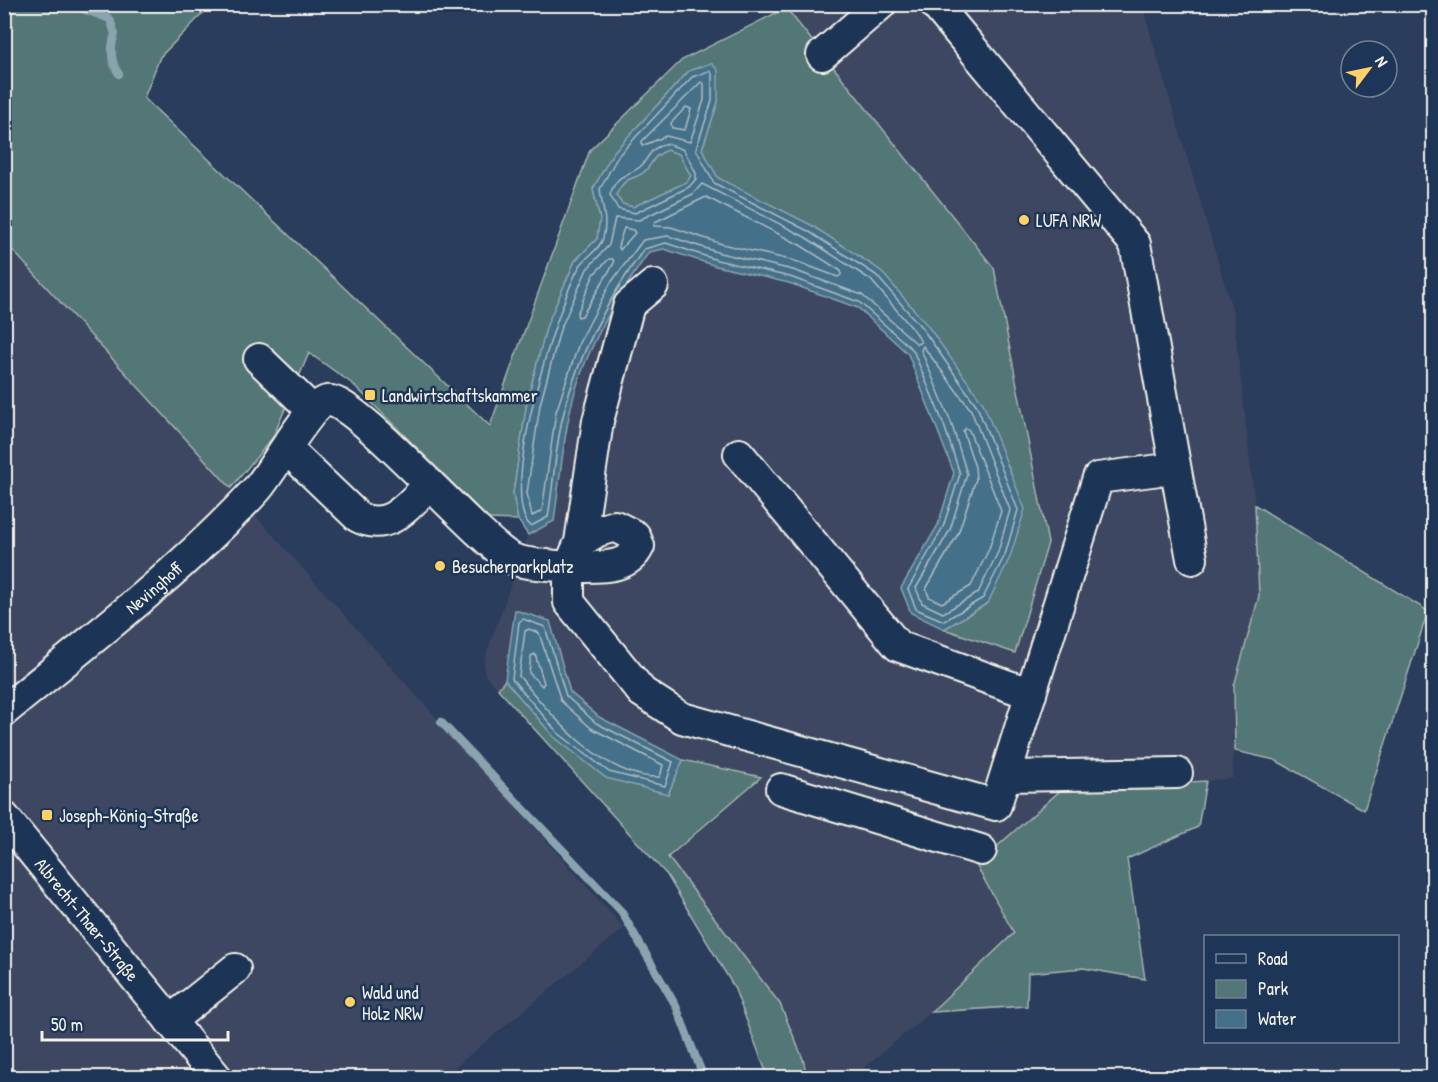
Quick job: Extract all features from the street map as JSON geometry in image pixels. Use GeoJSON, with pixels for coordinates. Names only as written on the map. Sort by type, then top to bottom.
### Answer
{"type":"FeatureCollection","features":[{"type":"Feature","properties":{"kind":"street"},"geometry":{"type":"LineString","coordinates":[[822,55],[881,4]]}},
{"type":"Feature","properties":{"kind":"street"},"geometry":{"type":"LineString","coordinates":[[935,4],[1135,244],[1191,559]]}},
{"type":"Feature","properties":{"kind":"street"},"geometry":{"type":"LineString","coordinates":[[653,285],[629,305],[598,421],[574,555],[569,602],[642,692],[682,718],[996,805],[1098,478],[1175,468]]}},
{"type":"Feature","properties":{"kind":"street"},"geometry":{"type":"LineString","coordinates":[[259,359],[312,410],[328,400],[346,406],[511,559],[574,555]]}},
{"type":"Feature","properties":{"kind":"street","name":"Nevinghoff"},"geometry":{"type":"LineString","coordinates":[[4,711],[145,594],[232,516],[262,483],[312,410]]}},
{"type":"Feature","properties":{"kind":"street"},"geometry":{"type":"LineString","coordinates":[[287,449],[358,517],[368,522],[378,524],[395,517],[429,485]]}},
{"type":"Feature","properties":{"kind":"street"},"geometry":{"type":"LineString","coordinates":[[740,454],[898,646],[1031,694]]}},
{"type":"Feature","properties":{"kind":"street"},"geometry":{"type":"LineString","coordinates":[[1006,776],[1176,773]]}},
{"type":"Feature","properties":{"kind":"street"},"geometry":{"type":"LineString","coordinates":[[781,789],[981,850]]}},
{"type":"Feature","properties":{"kind":"street","name":"Albrecht-Thaer-Straße"},"geometry":{"type":"LineString","coordinates":[[4,817],[217,1077]]}},
{"type":"Feature","properties":{"kind":"street"},"geometry":{"type":"LineString","coordinates":[[170,1021],[235,969]]}},
{"type":"Feature","properties":{"kind":"shaded area"},"geometry":{"type":"Polygon","coordinates":[[[789,5],[1142,5],[1233,312],[1255,505],[1259,596],[1234,686],[1233,778],[1206,781],[1198,827],[1127,859],[1145,979],[1083,968],[1028,973],[1027,1006],[931,1012],[853,1077],[768,1077],[734,987],[667,875],[485,675],[484,661],[528,535],[518,520],[488,519],[682,60],[789,5]]]}},
{"type":"Feature","properties":{"kind":"shaded area"},"geometry":{"type":"Polygon","coordinates":[[[4,242],[231,488],[624,928],[443,1077],[5,1077],[4,242]]]}},
{"type":"Feature","properties":{"kind":"green space"},"geometry":{"type":"Polygon","coordinates":[[[5,5],[211,5],[160,57],[144,98],[490,426],[590,150],[682,60],[786,8],[994,268],[1048,543],[1015,653],[944,629],[988,603],[983,403],[752,197],[718,178],[702,149],[718,102],[711,64],[689,71],[613,153],[593,189],[600,219],[597,239],[575,261],[547,325],[527,402],[513,494],[518,520],[488,519],[354,385],[309,353],[273,437],[231,488],[5,242],[5,5]]]}},
{"type":"Feature","properties":{"kind":"green space"},"geometry":{"type":"Polygon","coordinates":[[[667,150],[679,154],[691,176],[687,182],[633,207],[622,204],[616,195],[624,183],[642,174],[655,157],[667,150]]]}},
{"type":"Feature","properties":{"kind":"green space"},"geometry":{"type":"Polygon","coordinates":[[[1255,505],[1428,611],[1364,810],[1275,760],[1235,751],[1234,686],[1259,596],[1255,505]]]}},
{"type":"Feature","properties":{"kind":"green space"},"geometry":{"type":"Polygon","coordinates":[[[505,680],[554,737],[668,794],[683,760],[761,777],[668,857],[780,1004],[803,1059],[807,1077],[768,1077],[734,987],[667,875],[498,689],[505,680]]]}},
{"type":"Feature","properties":{"kind":"green space"},"geometry":{"type":"Polygon","coordinates":[[[1206,781],[1198,827],[1127,859],[1145,979],[1083,968],[1028,973],[1027,1006],[931,1012],[1014,933],[976,865],[1061,790],[1206,781]]]}},
{"type":"Feature","properties":{"kind":"water"},"geometry":{"type":"Polygon","coordinates":[[[711,63],[718,70],[718,102],[702,149],[718,178],[811,225],[880,270],[927,325],[983,403],[1025,509],[1010,557],[988,603],[944,629],[911,613],[901,588],[938,525],[954,473],[908,354],[858,308],[789,283],[716,266],[664,249],[649,252],[611,310],[590,351],[574,394],[569,416],[554,521],[528,535],[518,520],[513,494],[527,402],[547,325],[575,261],[597,239],[600,219],[593,189],[613,153],[689,71],[711,63]],[[667,150],[655,157],[642,174],[627,180],[616,195],[622,204],[633,207],[687,182],[691,176],[679,154],[667,150]]]}},
{"type":"Feature","properties":{"kind":"water"},"geometry":{"type":"Polygon","coordinates":[[[515,610],[550,621],[570,692],[599,717],[683,760],[668,794],[606,778],[554,737],[505,680],[515,610]]]}},
{"type":"Feature","properties":{"kind":"waterway"},"geometry":{"type":"LineString","coordinates":[[69,4],[110,19],[115,34],[112,59],[119,74]]}},
{"type":"Feature","properties":{"kind":"waterway"},"geometry":{"type":"LineString","coordinates":[[441,722],[621,911],[676,1006],[704,1078]]}},
{"type":"Feature","properties":{"kind":"place","name":"LUFA NRW"},"geometry":{"type":"Point","coordinates":[1024,220]}},
{"type":"Feature","properties":{"kind":"place","name":"Landwirtschaftskammer"},"geometry":{"type":"Point","coordinates":[370,395]}},
{"type":"Feature","properties":{"kind":"place","name":"Besucherparkplatz"},"geometry":{"type":"Point","coordinates":[440,566]}},
{"type":"Feature","properties":{"kind":"place","name":"Joseph-König-Straße"},"geometry":{"type":"Point","coordinates":[47,815]}},
{"type":"Feature","properties":{"kind":"place","name":"Wald und Holz NRW"},"geometry":{"type":"Point","coordinates":[350,1002]}}]}
